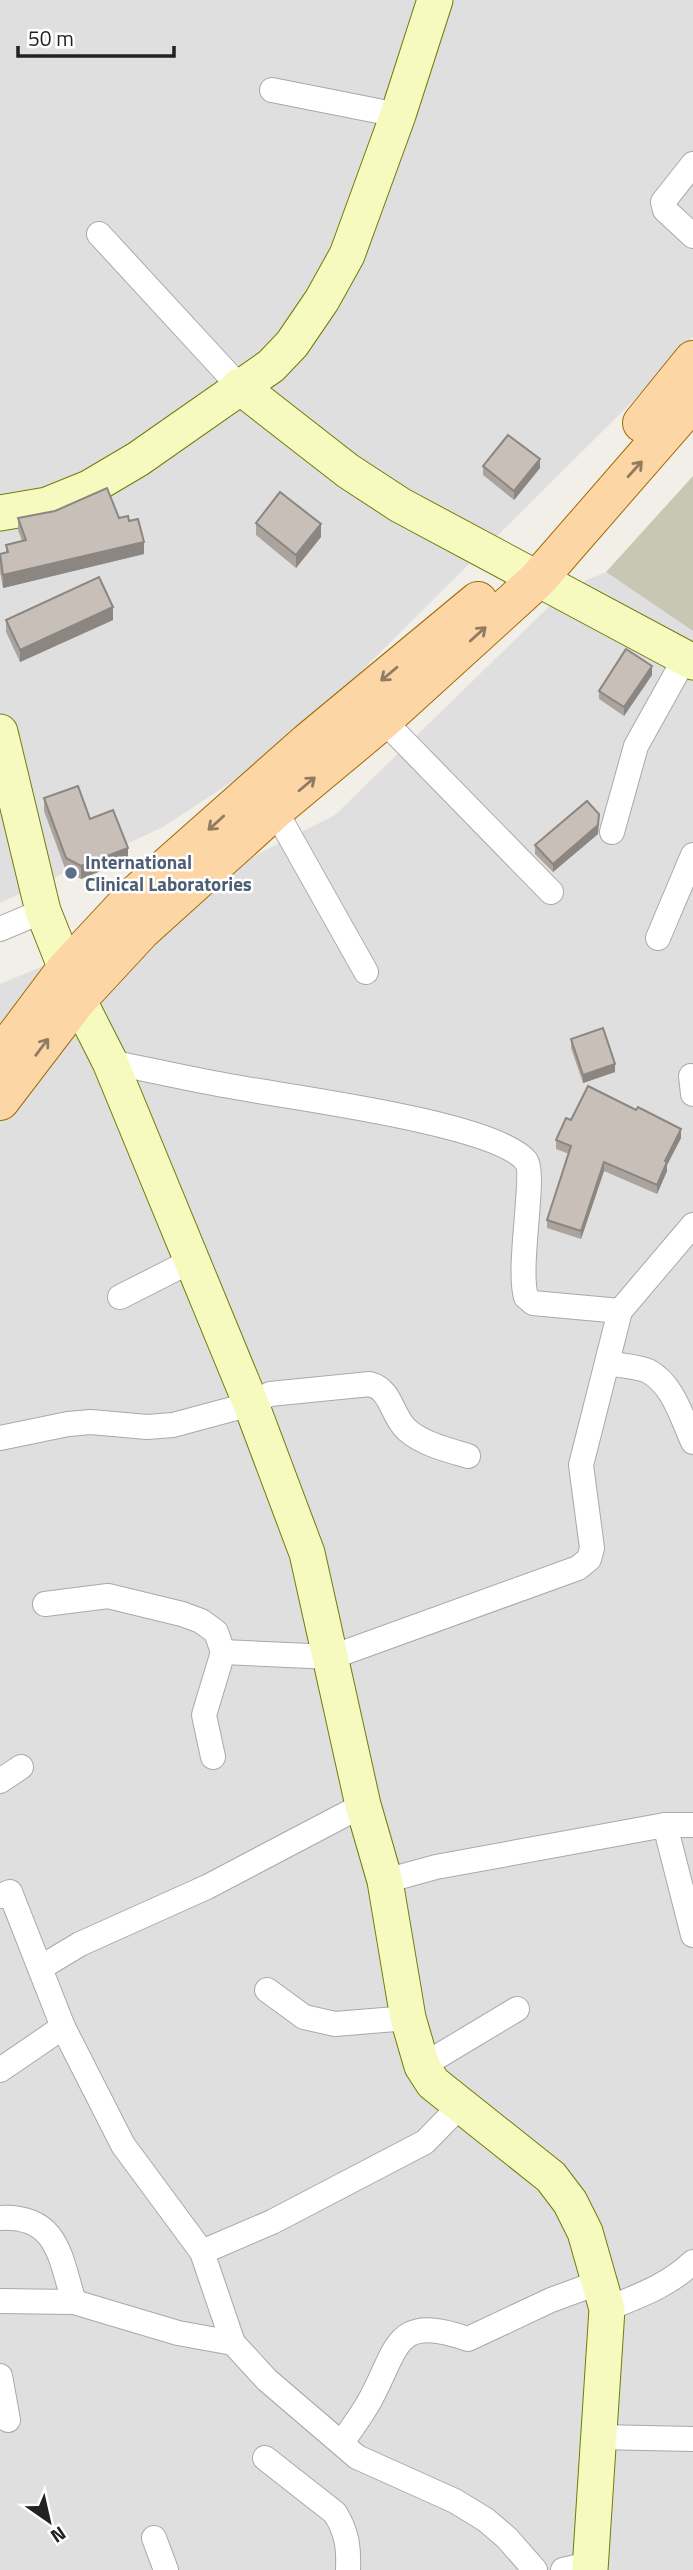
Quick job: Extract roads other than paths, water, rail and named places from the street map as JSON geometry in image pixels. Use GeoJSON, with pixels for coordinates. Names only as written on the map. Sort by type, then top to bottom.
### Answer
{"type":"FeatureCollection","features":[{"type":"Feature","properties":{"kind":"main road"},"geometry":{"type":"LineString","coordinates":[[0,1101],[72,984],[133,897],[255,787],[527,574],[693,360]]}},
{"type":"Feature","properties":{"kind":"main road"},"geometry":{"type":"LineString","coordinates":[[0,1057],[72,984],[141,931],[275,810],[383,720],[693,401]]}},
{"type":"Feature","properties":{"kind":"street"},"geometry":{"type":"LineString","coordinates":[[0,513],[47,505],[89,488],[138,458],[271,366],[285,352],[322,300],[347,255],[398,115],[435,0]]}},
{"type":"Feature","properties":{"kind":"street"},"geometry":{"type":"LineString","coordinates":[[272,90],[398,115]]}},
{"type":"Feature","properties":{"kind":"street"},"geometry":{"type":"LineString","coordinates":[[693,164],[663,202],[665,210],[693,236]]}},
{"type":"Feature","properties":{"kind":"street"},"geometry":{"type":"LineString","coordinates":[[99,234],[239,386],[348,471],[400,505],[689,660],[636,746],[612,832]]}},
{"type":"Feature","properties":{"kind":"street"},"geometry":{"type":"LineString","coordinates":[[383,720],[551,892]]}},
{"type":"Feature","properties":{"kind":"street"},"geometry":{"type":"LineString","coordinates":[[0,732],[43,911],[72,984],[110,1062],[251,1404],[307,1553],[363,1805],[385,1881],[408,2018],[422,2066],[433,2083],[551,2177],[570,2202],[585,2232],[604,2296],[598,2437],[581,2568]]}},
{"type":"Feature","properties":{"kind":"street"},"geometry":{"type":"LineString","coordinates":[[275,810],[366,972]]}},
{"type":"Feature","properties":{"kind":"street"},"geometry":{"type":"LineString","coordinates":[[658,938],[693,855]]}},
{"type":"Feature","properties":{"kind":"street"},"geometry":{"type":"LineString","coordinates":[[0,929],[43,911]]}},
{"type":"Feature","properties":{"kind":"street"},"geometry":{"type":"LineString","coordinates":[[110,1062],[236,1088],[358,1105],[479,1137],[516,1153],[527,1162],[531,1175],[523,1237],[526,1297],[533,1303],[620,1311]]}},
{"type":"Feature","properties":{"kind":"street"},"geometry":{"type":"LineString","coordinates":[[223,1652],[332,1657],[578,1568],[589,1559],[592,1548],[581,1465],[609,1363],[620,1311],[693,1225]]}},
{"type":"Feature","properties":{"kind":"street"},"geometry":{"type":"LineString","coordinates":[[120,1297],[191,1261]]}},
{"type":"Feature","properties":{"kind":"street"},"geometry":{"type":"LineString","coordinates":[[609,1363],[652,1374],[686,1405],[693,1442]]}},
{"type":"Feature","properties":{"kind":"street"},"geometry":{"type":"LineString","coordinates":[[0,1438],[91,1422],[147,1427],[173,1425],[251,1404],[270,1394],[296,1389],[370,1384],[380,1387],[387,1395],[400,1422],[409,1432],[434,1445],[468,1456]]}},
{"type":"Feature","properties":{"kind":"street"},"geometry":{"type":"LineString","coordinates":[[45,1604],[108,1596],[181,1614],[201,1621],[216,1632],[223,1652],[204,1715],[213,1757]]}},
{"type":"Feature","properties":{"kind":"street"},"geometry":{"type":"LineString","coordinates":[[0,1781],[21,1767]]}},
{"type":"Feature","properties":{"kind":"street"},"geometry":{"type":"LineString","coordinates":[[40,1968],[80,1944],[207,1887],[363,1805]]}},
{"type":"Feature","properties":{"kind":"street"},"geometry":{"type":"LineString","coordinates":[[385,1881],[436,1867],[665,1825],[693,1825]]}},
{"type":"Feature","properties":{"kind":"street"},"geometry":{"type":"LineString","coordinates":[[665,1825],[693,1935]]}},
{"type":"Feature","properties":{"kind":"street"},"geometry":{"type":"LineString","coordinates":[[3,1888],[40,1968],[62,2027],[123,2145],[202,2252],[233,2343],[267,2380],[357,2457],[455,2501],[486,2520],[508,2538],[535,2570]]}},
{"type":"Feature","properties":{"kind":"street"},"geometry":{"type":"LineString","coordinates":[[267,1990],[304,2017],[335,2024],[408,2018]]}},
{"type":"Feature","properties":{"kind":"street"},"geometry":{"type":"LineString","coordinates":[[422,2066],[517,2009]]}},
{"type":"Feature","properties":{"kind":"street"},"geometry":{"type":"LineString","coordinates":[[0,2070],[62,2027]]}},
{"type":"Feature","properties":{"kind":"street"},"geometry":{"type":"LineString","coordinates":[[202,2252],[272,2222],[425,2142],[461,2105]]}},
{"type":"Feature","properties":{"kind":"street"},"geometry":{"type":"LineString","coordinates":[[0,2218],[32,2220],[46,2231],[57,2246],[74,2302]]}},
{"type":"Feature","properties":{"kind":"street"},"geometry":{"type":"LineString","coordinates":[[342,2443],[369,2401],[394,2347],[406,2336],[418,2330],[437,2329],[468,2339],[551,2300],[656,2288],[680,2274],[693,2262]]}},
{"type":"Feature","properties":{"kind":"street"},"geometry":{"type":"LineString","coordinates":[[0,2301],[74,2302],[178,2333],[233,2343]]}},
{"type":"Feature","properties":{"kind":"street"},"geometry":{"type":"LineString","coordinates":[[0,2376],[8,2420]]}},
{"type":"Feature","properties":{"kind":"street"},"geometry":{"type":"LineString","coordinates":[[598,2437],[693,2439]]}},
{"type":"Feature","properties":{"kind":"street"},"geometry":{"type":"LineString","coordinates":[[265,2458],[335,2513],[343,2525],[349,2546],[348,2570]]}},
{"type":"Feature","properties":{"kind":"street"},"geometry":{"type":"LineString","coordinates":[[154,2538],[166,2570]]}},
{"type":"Feature","properties":{"kind":"place","name":"International Clinical Laboratories"},"geometry":{"type":"Point","coordinates":[71,873]}}]}
